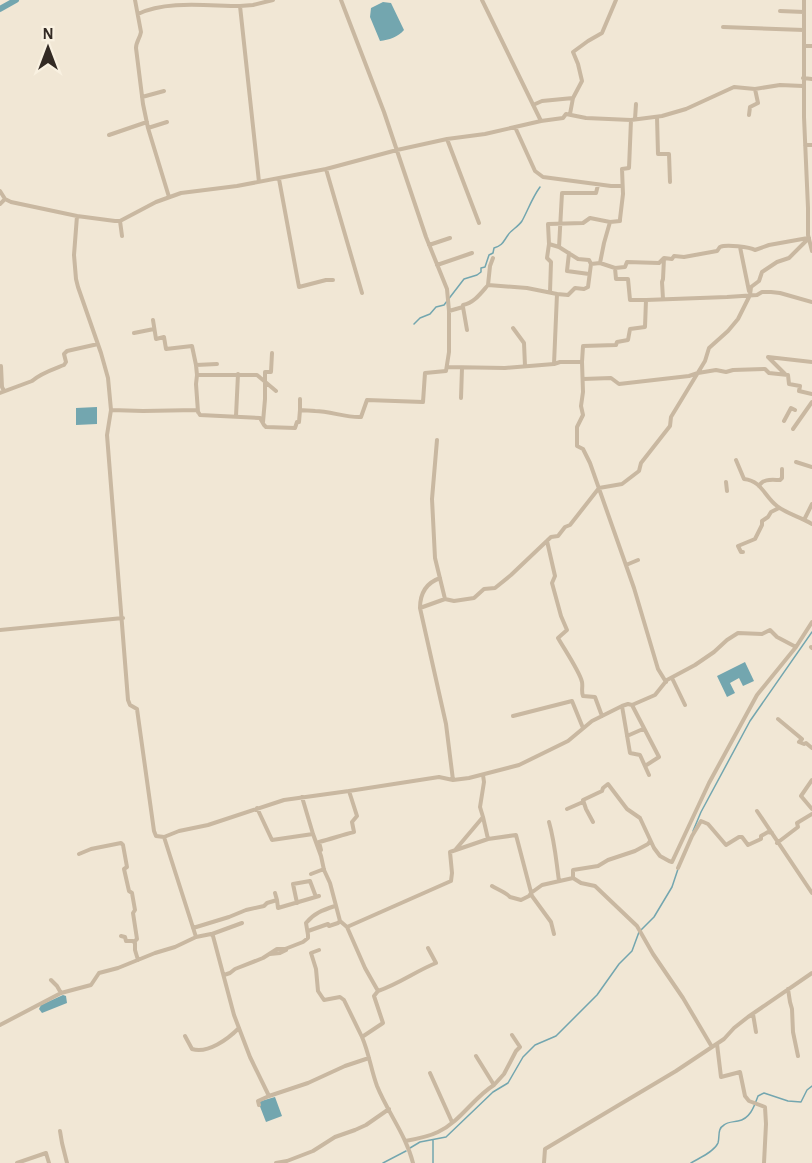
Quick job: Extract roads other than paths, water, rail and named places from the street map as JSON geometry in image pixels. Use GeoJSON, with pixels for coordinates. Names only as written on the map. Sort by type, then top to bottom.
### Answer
{"type":"FeatureCollection","features":[{"type":"Feature","properties":{"kind":"street"},"geometry":{"type":"LineString","coordinates":[[135,0],[141,32],[136,48],[142,97],[148,128],[169,197]]}},
{"type":"Feature","properties":{"kind":"street"},"geometry":{"type":"LineString","coordinates":[[138,14],[155,8],[240,6],[273,0]]}},
{"type":"Feature","properties":{"kind":"street"},"geometry":{"type":"LineString","coordinates":[[300,410],[348,415],[355,418],[362,417],[367,400],[423,402],[425,373],[446,371],[449,352],[447,289],[340,0]]}},
{"type":"Feature","properties":{"kind":"street"},"geometry":{"type":"LineString","coordinates":[[482,0],[541,121]]}},
{"type":"Feature","properties":{"kind":"street"},"geometry":{"type":"LineString","coordinates":[[570,114],[573,98],[582,81],[573,52],[602,33],[616,0]]}},
{"type":"Feature","properties":{"kind":"street"},"geometry":{"type":"LineString","coordinates":[[804,0],[803,86],[809,238],[812,251]]}},
{"type":"Feature","properties":{"kind":"street"},"geometry":{"type":"LineString","coordinates":[[240,6],[259,182]]}},
{"type":"Feature","properties":{"kind":"street"},"geometry":{"type":"LineString","coordinates":[[780,11],[804,12]]}},
{"type":"Feature","properties":{"kind":"street"},"geometry":{"type":"LineString","coordinates":[[723,27],[804,30]]}},
{"type":"Feature","properties":{"kind":"street"},"geometry":{"type":"LineString","coordinates":[[804,46],[812,46]]}},
{"type":"Feature","properties":{"kind":"street"},"geometry":{"type":"LineString","coordinates":[[803,78],[812,79]]}},
{"type":"Feature","properties":{"kind":"street"},"geometry":{"type":"LineString","coordinates":[[0,191],[10,202],[77,216],[115,221],[181,193],[259,182],[326,169],[447,139],[485,134],[563,118],[566,114],[586,118],[633,120],[657,117],[686,109],[734,87],[755,89],[780,85],[803,86]]}},
{"type":"Feature","properties":{"kind":"street"},"geometry":{"type":"LineString","coordinates":[[749,115],[750,106],[758,103],[755,89]]}},
{"type":"Feature","properties":{"kind":"street"},"geometry":{"type":"LineString","coordinates":[[142,97],[164,91]]}},
{"type":"Feature","properties":{"kind":"street"},"geometry":{"type":"LineString","coordinates":[[533,105],[542,101],[573,98]]}},
{"type":"Feature","properties":{"kind":"street"},"geometry":{"type":"LineString","coordinates":[[550,292],[551,262],[547,258],[548,224],[583,223],[590,218],[610,222],[621,219],[622,169],[629,168],[636,104]]}},
{"type":"Feature","properties":{"kind":"street"},"geometry":{"type":"LineString","coordinates":[[657,117],[658,154],[669,154],[670,182]]}},
{"type":"Feature","properties":{"kind":"street"},"geometry":{"type":"LineString","coordinates":[[109,135],[147,122]]}},
{"type":"Feature","properties":{"kind":"street"},"geometry":{"type":"LineString","coordinates":[[148,128],[167,122]]}},
{"type":"Feature","properties":{"kind":"street"},"geometry":{"type":"LineString","coordinates":[[515,127],[535,171],[543,177],[622,186]]}},
{"type":"Feature","properties":{"kind":"street"},"geometry":{"type":"LineString","coordinates":[[447,139],[479,223]]}},
{"type":"Feature","properties":{"kind":"street"},"geometry":{"type":"LineString","coordinates":[[805,144],[812,144]]}},
{"type":"Feature","properties":{"kind":"street"},"geometry":{"type":"LineString","coordinates":[[806,163],[812,163]]}},
{"type":"Feature","properties":{"kind":"street"},"geometry":{"type":"LineString","coordinates":[[326,169],[362,293]]}},
{"type":"Feature","properties":{"kind":"street"},"geometry":{"type":"LineString","coordinates":[[279,178],[298,287],[333,280]]}},
{"type":"Feature","properties":{"kind":"street"},"geometry":{"type":"LineString","coordinates":[[559,247],[562,193],[596,194],[598,184]]}},
{"type":"Feature","properties":{"kind":"street"},"geometry":{"type":"LineString","coordinates":[[0,204],[5,199]]}},
{"type":"Feature","properties":{"kind":"street"},"geometry":{"type":"LineString","coordinates":[[77,216],[74,255],[78,287],[108,378],[111,410],[107,435],[128,700],[130,705],[137,709],[156,836],[164,837],[179,831],[208,825],[284,800],[439,777],[453,780],[519,765],[568,741],[592,721],[622,706],[632,705],[655,695],[666,682],[695,665],[738,633],[762,634],[770,630],[777,637],[796,647]]}},
{"type":"Feature","properties":{"kind":"street"},"geometry":{"type":"LineString","coordinates":[[120,220],[122,236]]}},
{"type":"Feature","properties":{"kind":"street"},"geometry":{"type":"LineString","coordinates":[[600,263],[610,222]]}},
{"type":"Feature","properties":{"kind":"street"},"geometry":{"type":"LineString","coordinates":[[429,245],[450,238]]}},
{"type":"Feature","properties":{"kind":"street"},"geometry":{"type":"LineString","coordinates":[[664,258],[701,255],[717,251],[725,246],[749,247],[755,250],[769,245],[809,238]]}},
{"type":"Feature","properties":{"kind":"street"},"geometry":{"type":"LineString","coordinates":[[420,608],[445,598],[454,601],[474,598],[484,589],[495,588],[551,537],[558,536],[565,527],[570,525],[599,488],[622,484],[639,471],[641,463],[670,426],[671,417],[705,361],[709,348],[738,319],[750,295],[751,287],[759,281],[762,272],[777,262],[789,258],[809,238]]}},
{"type":"Feature","properties":{"kind":"street"},"geometry":{"type":"LineString","coordinates":[[549,244],[559,247],[578,259],[589,260],[591,264]]}},
{"type":"Feature","properties":{"kind":"street"},"geometry":{"type":"LineString","coordinates":[[740,247],[750,295]]}},
{"type":"Feature","properties":{"kind":"street"},"geometry":{"type":"LineString","coordinates":[[437,265],[472,253]]}},
{"type":"Feature","properties":{"kind":"street"},"geometry":{"type":"LineString","coordinates":[[569,253],[567,271],[589,274]]}},
{"type":"Feature","properties":{"kind":"street"},"geometry":{"type":"LineString","coordinates":[[449,312],[470,304],[488,285],[493,258]]}},
{"type":"Feature","properties":{"kind":"street"},"geometry":{"type":"LineString","coordinates":[[591,264],[600,263],[615,268],[625,267],[627,262],[659,263],[664,258]]}},
{"type":"Feature","properties":{"kind":"street"},"geometry":{"type":"LineString","coordinates":[[663,299],[664,258]]}},
{"type":"Feature","properties":{"kind":"street"},"geometry":{"type":"LineString","coordinates":[[488,285],[568,294],[575,288],[588,287],[591,264]]}},
{"type":"Feature","properties":{"kind":"street"},"geometry":{"type":"LineString","coordinates":[[615,268],[616,279],[628,279],[630,300],[727,297],[757,295],[762,292],[780,293],[812,302]]}},
{"type":"Feature","properties":{"kind":"street"},"geometry":{"type":"LineString","coordinates":[[554,364],[557,294]]}},
{"type":"Feature","properties":{"kind":"street"},"geometry":{"type":"LineString","coordinates":[[646,300],[645,327],[630,328],[628,340],[620,340],[616,345],[583,346],[581,406],[583,415],[577,427],[577,446],[583,449],[590,463],[626,565],[658,669],[666,682]]}},
{"type":"Feature","properties":{"kind":"street"},"geometry":{"type":"LineString","coordinates":[[463,307],[467,330]]}},
{"type":"Feature","properties":{"kind":"street"},"geometry":{"type":"LineString","coordinates":[[153,320],[156,339],[164,338],[166,349],[192,346],[197,375],[198,412]]}},
{"type":"Feature","properties":{"kind":"street"},"geometry":{"type":"LineString","coordinates":[[513,328],[524,343],[525,366]]}},
{"type":"Feature","properties":{"kind":"street"},"geometry":{"type":"LineString","coordinates":[[134,333],[154,329]]}},
{"type":"Feature","properties":{"kind":"street"},"geometry":{"type":"LineString","coordinates":[[1,366],[2,392],[64,365],[66,362],[64,354],[67,351],[98,344]]}},
{"type":"Feature","properties":{"kind":"street"},"geometry":{"type":"LineString","coordinates":[[263,422],[265,372],[271,372],[272,353]]}},
{"type":"Feature","properties":{"kind":"street"},"geometry":{"type":"LineString","coordinates":[[812,362],[768,357],[785,375],[788,375],[789,384],[800,386],[799,391],[812,394]]}},
{"type":"Feature","properties":{"kind":"street"},"geometry":{"type":"LineString","coordinates":[[447,367],[506,368],[582,362]]}},
{"type":"Feature","properties":{"kind":"street"},"geometry":{"type":"LineString","coordinates":[[196,365],[217,364]]}},
{"type":"Feature","properties":{"kind":"street"},"geometry":{"type":"LineString","coordinates":[[461,398],[462,368]]}},
{"type":"Feature","properties":{"kind":"street"},"geometry":{"type":"LineString","coordinates":[[582,380],[611,378],[619,384],[689,376],[716,370],[726,372],[765,369],[769,373],[785,375]]}},
{"type":"Feature","properties":{"kind":"street"},"geometry":{"type":"LineString","coordinates":[[236,416],[238,374]]}},
{"type":"Feature","properties":{"kind":"street"},"geometry":{"type":"LineString","coordinates":[[197,375],[257,375],[276,392]]}},
{"type":"Feature","properties":{"kind":"street"},"geometry":{"type":"LineString","coordinates":[[111,410],[197,410],[200,415],[260,418],[266,427],[295,428],[299,422],[300,399]]}},
{"type":"Feature","properties":{"kind":"street"},"geometry":{"type":"LineString","coordinates":[[793,429],[812,402]]}},
{"type":"Feature","properties":{"kind":"street"},"geometry":{"type":"LineString","coordinates":[[784,421],[790,408],[795,410]]}},
{"type":"Feature","properties":{"kind":"street"},"geometry":{"type":"LineString","coordinates":[[437,440],[432,499],[435,558],[445,598]]}},
{"type":"Feature","properties":{"kind":"street"},"geometry":{"type":"LineString","coordinates":[[736,460],[744,479],[757,482],[769,499],[779,508],[812,524]]}},
{"type":"Feature","properties":{"kind":"street"},"geometry":{"type":"LineString","coordinates":[[796,462],[812,467]]}},
{"type":"Feature","properties":{"kind":"street"},"geometry":{"type":"LineString","coordinates":[[759,486],[766,480],[780,480],[782,469]]}},
{"type":"Feature","properties":{"kind":"street"},"geometry":{"type":"LineString","coordinates":[[726,482],[727,491]]}},
{"type":"Feature","properties":{"kind":"street"},"geometry":{"type":"LineString","coordinates":[[804,520],[812,504]]}},
{"type":"Feature","properties":{"kind":"street"},"geometry":{"type":"LineString","coordinates":[[743,552],[738,546],[755,538],[762,521],[779,508]]}},
{"type":"Feature","properties":{"kind":"street"},"geometry":{"type":"LineString","coordinates":[[547,541],[555,576],[552,583],[567,630],[558,638],[578,672],[583,696],[595,697],[602,716]]}},
{"type":"Feature","properties":{"kind":"street"},"geometry":{"type":"LineString","coordinates":[[626,565],[638,560]]}},
{"type":"Feature","properties":{"kind":"street"},"geometry":{"type":"LineString","coordinates":[[440,578],[428,583],[420,601],[420,608],[446,724],[453,780]]}},
{"type":"Feature","properties":{"kind":"street"},"geometry":{"type":"LineString","coordinates":[[0,630],[123,618]]}},
{"type":"Feature","properties":{"kind":"street"},"geometry":{"type":"LineString","coordinates":[[567,808],[602,791],[608,784],[627,809],[640,818],[650,841],[660,856],[672,862],[709,783],[757,695],[796,647],[812,622]]}},
{"type":"Feature","properties":{"kind":"street"},"geometry":{"type":"LineString","coordinates":[[672,678],[685,705]]}},
{"type":"Feature","properties":{"kind":"street"},"geometry":{"type":"LineString","coordinates":[[513,716],[572,701],[583,728]]}},
{"type":"Feature","properties":{"kind":"street"},"geometry":{"type":"LineString","coordinates":[[632,705],[659,758],[645,766]]}},
{"type":"Feature","properties":{"kind":"street"},"geometry":{"type":"LineString","coordinates":[[622,706],[630,753],[640,755],[649,775]]}},
{"type":"Feature","properties":{"kind":"street"},"geometry":{"type":"LineString","coordinates":[[778,719],[802,739],[799,742],[806,743],[812,748]]}},
{"type":"Feature","properties":{"kind":"street"},"geometry":{"type":"LineString","coordinates":[[627,736],[643,729]]}},
{"type":"Feature","properties":{"kind":"street"},"geometry":{"type":"LineString","coordinates":[[483,774],[480,807],[488,839]]}},
{"type":"Feature","properties":{"kind":"street"},"geometry":{"type":"LineString","coordinates":[[812,780],[801,796],[812,809]]}},
{"type":"Feature","properties":{"kind":"street"},"geometry":{"type":"LineString","coordinates":[[320,853],[322,856],[319,842],[354,832],[352,822],[357,816],[350,791]]}},
{"type":"Feature","properties":{"kind":"street"},"geometry":{"type":"LineString","coordinates":[[302,797],[340,921],[347,927],[378,991]]}},
{"type":"Feature","properties":{"kind":"street"},"geometry":{"type":"LineString","coordinates":[[583,802],[593,822]]}},
{"type":"Feature","properties":{"kind":"street"},"geometry":{"type":"LineString","coordinates":[[257,808],[272,840],[312,834]]}},
{"type":"Feature","properties":{"kind":"street"},"geometry":{"type":"LineString","coordinates":[[757,811],[812,893]]}},
{"type":"Feature","properties":{"kind":"street"},"geometry":{"type":"LineString","coordinates":[[777,843],[798,827],[797,823],[812,814]]}},
{"type":"Feature","properties":{"kind":"street"},"geometry":{"type":"LineString","coordinates":[[456,849],[483,817]]}},
{"type":"Feature","properties":{"kind":"street"},"geometry":{"type":"LineString","coordinates":[[678,868],[700,821],[708,824],[726,844],[742,837],[750,845],[768,832],[772,833]]}},
{"type":"Feature","properties":{"kind":"street"},"geometry":{"type":"LineString","coordinates":[[549,822],[555,844],[559,881]]}},
{"type":"Feature","properties":{"kind":"street"},"geometry":{"type":"LineString","coordinates":[[347,927],[451,881],[450,852],[488,839],[516,835],[531,893],[551,922],[554,934]]}},
{"type":"Feature","properties":{"kind":"street"},"geometry":{"type":"LineString","coordinates":[[164,837],[196,937]]}},
{"type":"Feature","properties":{"kind":"street"},"geometry":{"type":"LineString","coordinates":[[573,878],[573,870],[598,866],[608,860],[635,851],[650,841]]}},
{"type":"Feature","properties":{"kind":"street"},"geometry":{"type":"LineString","coordinates":[[79,854],[91,849],[121,843],[123,845],[127,862],[127,867],[124,869],[135,910],[133,913],[137,939],[134,942],[138,960]]}},
{"type":"Feature","properties":{"kind":"street"},"geometry":{"type":"LineString","coordinates":[[311,874],[324,869]]}},
{"type":"Feature","properties":{"kind":"street"},"geometry":{"type":"LineString","coordinates":[[492,886],[520,900],[542,885],[573,878],[581,883],[594,886],[637,926],[712,1047]]}},
{"type":"Feature","properties":{"kind":"street"},"geometry":{"type":"LineString","coordinates":[[275,893],[278,908],[297,903],[318,897],[310,881],[293,884],[297,903]]}},
{"type":"Feature","properties":{"kind":"street"},"geometry":{"type":"LineString","coordinates":[[194,928],[264,906],[276,900]]}},
{"type":"Feature","properties":{"kind":"street"},"geometry":{"type":"LineString","coordinates":[[224,975],[277,950],[303,942],[308,938],[306,923],[315,913],[335,906]]}},
{"type":"Feature","properties":{"kind":"street"},"geometry":{"type":"LineString","coordinates":[[308,931],[340,921]]}},
{"type":"Feature","properties":{"kind":"street"},"geometry":{"type":"LineString","coordinates":[[0,1024],[61,993],[91,985],[99,973],[175,947],[196,937],[242,923]]}},
{"type":"Feature","properties":{"kind":"street"},"geometry":{"type":"LineString","coordinates":[[211,934],[239,1028],[269,1096]]}},
{"type":"Feature","properties":{"kind":"street"},"geometry":{"type":"LineString","coordinates":[[122,936],[126,941],[134,942]]}},
{"type":"Feature","properties":{"kind":"street"},"geometry":{"type":"LineString","coordinates":[[362,1037],[383,1023],[374,996],[378,991],[436,963],[428,948]]}},
{"type":"Feature","properties":{"kind":"street"},"geometry":{"type":"LineString","coordinates":[[319,950],[311,953],[316,969],[318,991],[324,1000],[340,997],[344,1000],[367,1049],[376,1084],[405,1141],[413,1163]]}},
{"type":"Feature","properties":{"kind":"street"},"geometry":{"type":"LineString","coordinates":[[544,1163],[545,1149],[717,1044],[753,1014],[812,973]]}},
{"type":"Feature","properties":{"kind":"street"},"geometry":{"type":"LineString","coordinates":[[51,981],[61,993]]}},
{"type":"Feature","properties":{"kind":"street"},"geometry":{"type":"LineString","coordinates":[[788,988],[798,1056]]}},
{"type":"Feature","properties":{"kind":"street"},"geometry":{"type":"LineString","coordinates":[[753,1014],[756,1032]]}},
{"type":"Feature","properties":{"kind":"street"},"geometry":{"type":"LineString","coordinates":[[185,1036],[192,1049],[196,1051],[217,1046],[239,1028]]}},
{"type":"Feature","properties":{"kind":"street"},"geometry":{"type":"LineString","coordinates":[[405,1141],[439,1132],[453,1123],[481,1094],[494,1085],[504,1074],[520,1047],[512,1035]]}},
{"type":"Feature","properties":{"kind":"street"},"geometry":{"type":"LineString","coordinates":[[717,1044],[721,1077],[740,1072],[745,1096],[749,1101],[765,1107],[764,1163]]}},
{"type":"Feature","properties":{"kind":"street"},"geometry":{"type":"LineString","coordinates":[[476,1056],[494,1085]]}},
{"type":"Feature","properties":{"kind":"street"},"geometry":{"type":"LineString","coordinates":[[259,1105],[258,1101],[269,1096],[369,1058]]}},
{"type":"Feature","properties":{"kind":"street"},"geometry":{"type":"LineString","coordinates":[[430,1073],[453,1123]]}},
{"type":"Feature","properties":{"kind":"street"},"geometry":{"type":"LineString","coordinates":[[276,1163],[313,1151],[335,1137],[366,1125],[390,1109]]}},
{"type":"Feature","properties":{"kind":"street"},"geometry":{"type":"LineString","coordinates":[[60,1131],[67,1163]]}},
{"type":"Feature","properties":{"kind":"street"},"geometry":{"type":"LineString","coordinates":[[17,1163],[46,1153],[49,1163]]}},
{"type":"Feature","properties":{"kind":"water"},"geometry":{"type":"Polygon","coordinates":[[[383,2],[391,3],[404,30],[393,38],[380,41],[370,17],[371,8],[383,2]]]}},
{"type":"Feature","properties":{"kind":"water"},"geometry":{"type":"Polygon","coordinates":[[[97,407],[97,424],[76,425],[76,408],[97,407]]]}},
{"type":"Feature","properties":{"kind":"water"},"geometry":{"type":"Polygon","coordinates":[[[745,662],[754,681],[743,686],[739,678],[730,683],[735,693],[727,697],[717,676],[745,662]]]}},
{"type":"Feature","properties":{"kind":"water"},"geometry":{"type":"Polygon","coordinates":[[[63,995],[66,996],[67,1003],[42,1013],[39,1009],[41,1005],[63,995]]]}},
{"type":"Feature","properties":{"kind":"water"},"geometry":{"type":"Polygon","coordinates":[[[275,1097],[282,1116],[266,1122],[259,1104],[261,1101],[275,1097]]]}},
{"type":"Feature","properties":{"kind":"waterway"},"geometry":{"type":"LineString","coordinates":[[0,9],[16,0]]}},
{"type":"Feature","properties":{"kind":"waterway"},"geometry":{"type":"LineString","coordinates":[[414,324],[420,318],[430,314],[436,307],[444,305],[464,279],[481,272],[481,268],[485,267],[494,248],[501,244],[522,221],[540,187]]}},
{"type":"Feature","properties":{"kind":"waterway"},"geometry":{"type":"LineString","coordinates":[[693,831],[750,721],[812,632]]}},
{"type":"Feature","properties":{"kind":"waterway"},"geometry":{"type":"LineString","coordinates":[[410,1148],[420,1142],[446,1137],[493,1092],[508,1083],[523,1057],[535,1045],[556,1036],[597,995],[619,964],[632,951],[639,932],[654,917],[672,887],[678,869]]}},
{"type":"Feature","properties":{"kind":"waterway"},"geometry":{"type":"LineString","coordinates":[[691,1163],[716,1146],[720,1131],[725,1124],[742,1120],[749,1115],[758,1096],[764,1093],[788,1101],[801,1102],[807,1090],[812,1086]]}},
{"type":"Feature","properties":{"kind":"waterway"},"geometry":{"type":"LineString","coordinates":[[433,1140],[433,1163]]}},
{"type":"Feature","properties":{"kind":"waterway"},"geometry":{"type":"LineString","coordinates":[[383,1163],[406,1151]]}}]}
